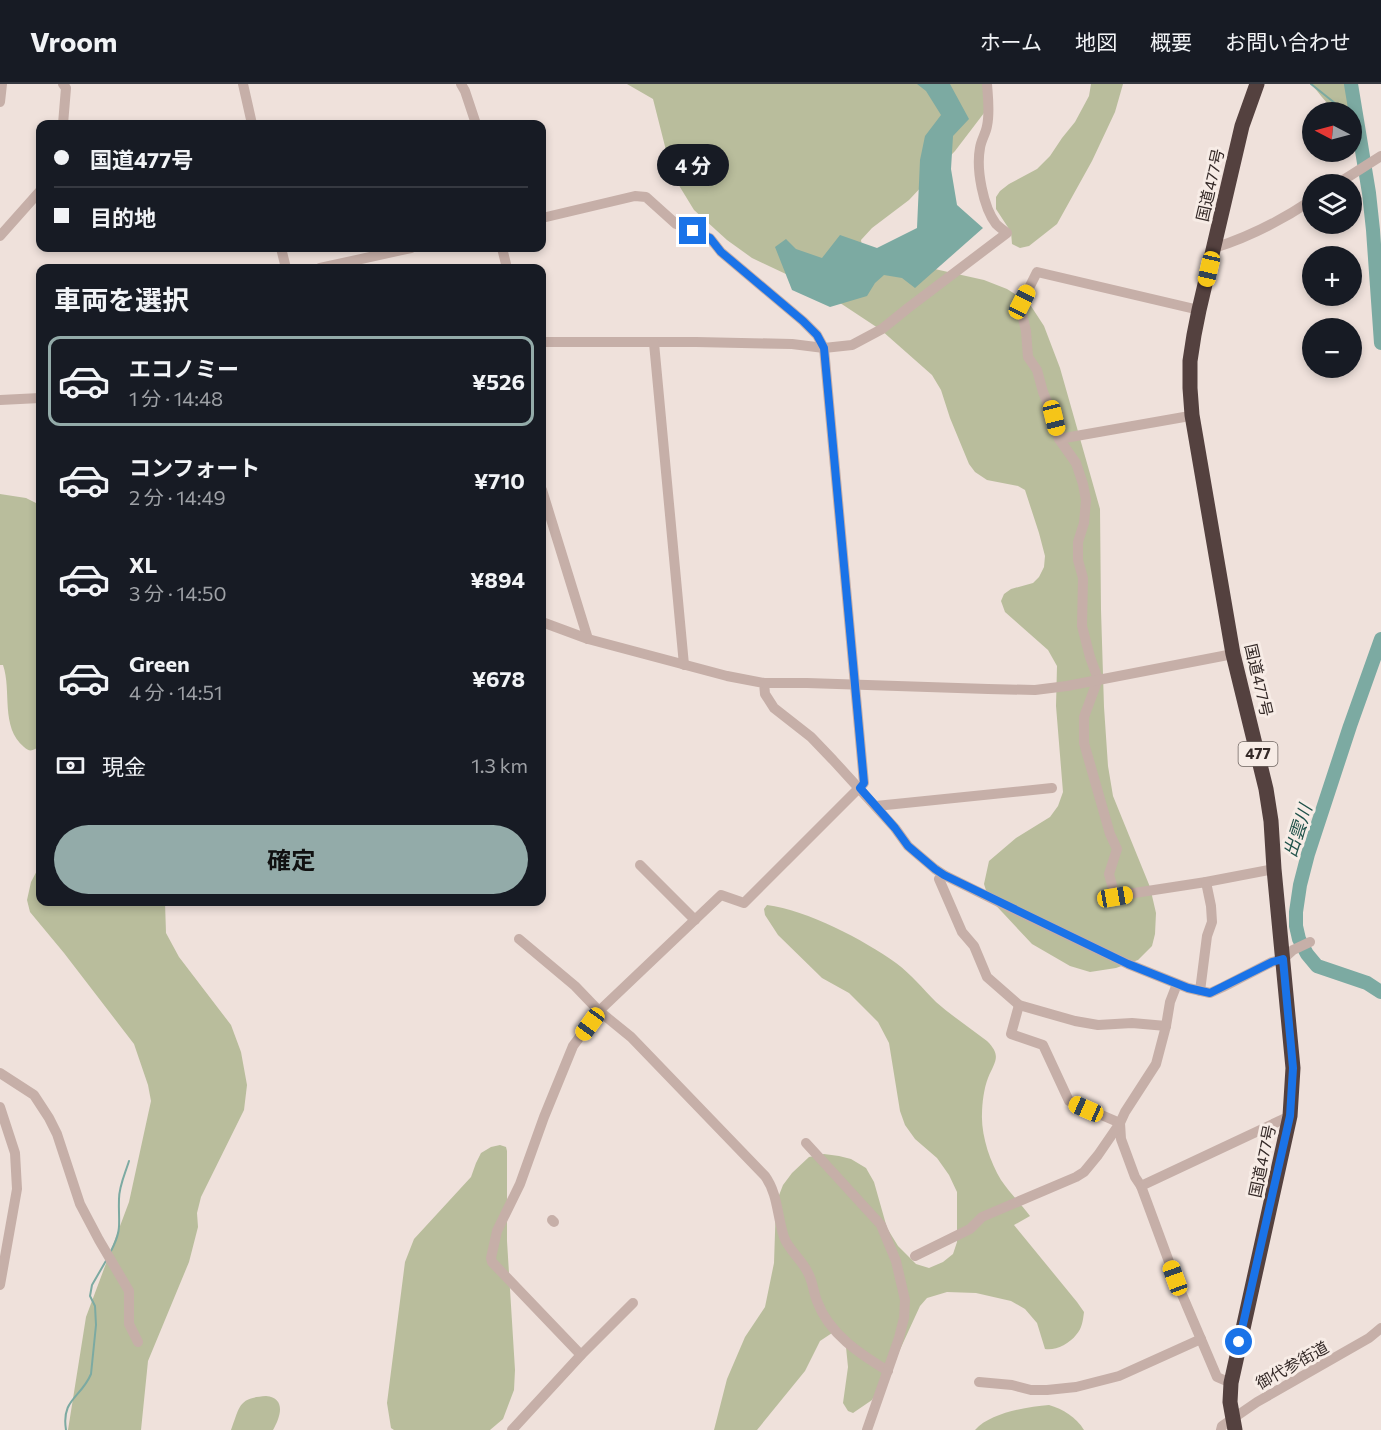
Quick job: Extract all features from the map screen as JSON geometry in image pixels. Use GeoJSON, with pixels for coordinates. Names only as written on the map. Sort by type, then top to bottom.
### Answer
{"type":"FeatureCollection","features":[{"type":"Feature","properties":{"kind":"highway","name":"国道477号"},"geometry":{"type":"LineString","coordinates":[[1233,1424],[1230,1402],[1231,1383],[1290,1116],[1293,1068],[1288,955],[1274,869],[1271,821],[1266,789],[1233,654],[1192,415],[1190,361],[1199,310],[1242,126],[1257,84]]}},
{"type":"Feature","properties":{"kind":"street"},"geometry":{"type":"LineString","coordinates":[[0,102],[2,84]]}},
{"type":"Feature","properties":{"kind":"street"},"geometry":{"type":"LineString","coordinates":[[63,84],[66,88],[63,120]]}},
{"type":"Feature","properties":{"kind":"street"},"geometry":{"type":"LineString","coordinates":[[243,84],[251,120]]}},
{"type":"Feature","properties":{"kind":"street"},"geometry":{"type":"LineString","coordinates":[[461,84],[475,120]]}},
{"type":"Feature","properties":{"kind":"street"},"geometry":{"type":"LineString","coordinates":[[546,342],[792,344],[824,348],[852,345],[882,329],[1007,232],[993,219],[983,195],[980,148],[989,109],[987,84]]}},
{"type":"Feature","properties":{"kind":"street"},"geometry":{"type":"LineString","coordinates":[[1353,174],[1378,158]]}},
{"type":"Feature","properties":{"kind":"street"},"geometry":{"type":"LineString","coordinates":[[0,236],[36,196]]}},
{"type":"Feature","properties":{"kind":"street"},"geometry":{"type":"LineString","coordinates":[[546,217],[635,196],[646,197],[675,224],[710,238],[721,252],[817,335],[824,348],[864,783],[744,903],[722,895],[599,1011],[573,1046],[520,1184],[497,1231],[490,1258],[581,1355]]}},
{"type":"Feature","properties":{"kind":"street"},"geometry":{"type":"LineString","coordinates":[[1214,248],[1239,240],[1302,206]]}},
{"type":"Feature","properties":{"kind":"street"},"geometry":{"type":"LineString","coordinates":[[338,264],[393,252]]}},
{"type":"Feature","properties":{"kind":"street"},"geometry":{"type":"LineString","coordinates":[[1199,310],[1037,272],[1022,302],[1028,357],[1037,370],[1059,439],[1076,463],[1086,500],[1084,523],[1078,542],[1078,560],[1083,578],[1082,626],[1098,679],[1084,717],[1084,743],[1110,834],[1117,849],[1109,874],[1115,897],[1274,869]]}},
{"type":"Feature","properties":{"kind":"street"},"geometry":{"type":"LineString","coordinates":[[654,343],[684,665]]}},
{"type":"Feature","properties":{"kind":"street"},"geometry":{"type":"LineString","coordinates":[[0,400],[36,398]]}},
{"type":"Feature","properties":{"kind":"street"},"geometry":{"type":"LineString","coordinates":[[1059,439],[1192,415]]}},
{"type":"Feature","properties":{"kind":"street"},"geometry":{"type":"LineString","coordinates":[[547,524],[588,639]]}},
{"type":"Feature","properties":{"kind":"street"},"geometry":{"type":"LineString","coordinates":[[546,623],[588,639],[727,676],[764,683],[1035,690],[1233,654]]}},
{"type":"Feature","properties":{"kind":"street"},"geometry":{"type":"LineString","coordinates":[[764,683],[765,694],[774,708],[811,737],[860,788],[908,846],[935,869],[1128,964],[1188,988],[1210,993],[1310,942]]}},
{"type":"Feature","properties":{"kind":"street"},"geometry":{"type":"LineString","coordinates":[[876,806],[1052,788]]}},
{"type":"Feature","properties":{"kind":"street"},"geometry":{"type":"LineString","coordinates":[[640,865],[695,920]]}},
{"type":"Feature","properties":{"kind":"street"},"geometry":{"type":"LineString","coordinates":[[944,875],[939,879],[962,932],[974,946],[987,977],[1019,1005],[1075,1022],[1098,1025],[1132,1023],[1166,1026]]}},
{"type":"Feature","properties":{"kind":"street"},"geometry":{"type":"LineString","coordinates":[[1200,991],[1207,936],[1212,922],[1206,882]]}},
{"type":"Feature","properties":{"kind":"street"},"geometry":{"type":"LineString","coordinates":[[519,939],[631,1037],[765,1176],[776,1197],[785,1240],[807,1269],[823,1316],[836,1332],[861,1354],[888,1371]]}},
{"type":"Feature","properties":{"kind":"street"},"geometry":{"type":"LineString","coordinates":[[915,1256],[970,1229],[982,1217],[1076,1178],[1084,1172],[1120,1124],[1125,1112],[1156,1064],[1170,1002],[1177,984]]}},
{"type":"Feature","properties":{"kind":"street"},"geometry":{"type":"LineString","coordinates":[[1019,1005],[1011,1034],[1043,1045],[1069,1101],[1120,1124]]}},
{"type":"Feature","properties":{"kind":"street"},"geometry":{"type":"LineString","coordinates":[[0,1073],[34,1095],[49,1118],[57,1134],[80,1204],[129,1291],[129,1324],[138,1342]]}},
{"type":"Feature","properties":{"kind":"street"},"geometry":{"type":"LineString","coordinates":[[0,1107],[15,1153],[17,1189],[0,1285]]}},
{"type":"Feature","properties":{"kind":"street"},"geometry":{"type":"LineString","coordinates":[[1141,1186],[1290,1116]]}},
{"type":"Feature","properties":{"kind":"street"},"geometry":{"type":"LineString","coordinates":[[1120,1124],[1121,1139],[1135,1177],[1141,1186],[1175,1278],[1217,1377],[1231,1383]]}},
{"type":"Feature","properties":{"kind":"street"},"geometry":{"type":"LineString","coordinates":[[806,1143],[881,1225],[896,1261],[905,1300],[904,1318],[899,1338],[867,1430]]}},
{"type":"Feature","properties":{"kind":"street"},"geometry":{"type":"LineString","coordinates":[[513,1430],[581,1355],[633,1303]]}},
{"type":"Feature","properties":{"kind":"street","name":"御代参街道"},"geometry":{"type":"LineString","coordinates":[[1221,1430],[1222,1426],[1233,1424],[1257,1401],[1370,1338],[1381,1328]]}},
{"type":"Feature","properties":{"kind":"street"},"geometry":{"type":"LineString","coordinates":[[979,1382],[1012,1385],[1031,1390],[1076,1387],[1119,1376],[1201,1339]]}},
{"type":"Feature","properties":{"kind":"green space"},"geometry":{"type":"Polygon","coordinates":[[[627,84],[987,84],[984,113],[955,151],[909,200],[872,228],[861,240],[863,253],[984,280],[1007,289],[1029,303],[1044,326],[1060,368],[1100,509],[1104,707],[1108,766],[1113,796],[1150,887],[1156,913],[1152,946],[1138,960],[1116,968],[1090,972],[1070,966],[1032,944],[988,897],[984,884],[989,861],[1016,838],[1050,817],[1058,806],[1063,792],[1056,706],[1057,666],[1048,650],[1005,612],[1001,601],[1004,594],[1011,589],[1033,583],[1044,567],[1045,556],[1025,490],[1018,486],[987,480],[975,472],[969,464],[941,390],[932,375],[881,330],[822,291],[752,258],[727,240],[694,210],[672,174],[653,99],[627,84]]]}},
{"type":"Feature","properties":{"kind":"green space"},"geometry":{"type":"Polygon","coordinates":[[[1091,84],[1123,84],[1115,112],[1092,161],[1057,224],[1029,246],[1020,248],[1012,244],[1011,232],[996,209],[996,197],[1009,184],[1037,169],[1050,156],[1075,122],[1089,96],[1091,84]]]}},
{"type":"Feature","properties":{"kind":"green space"},"geometry":{"type":"Polygon","coordinates":[[[1311,84],[1346,84],[1349,102],[1327,102],[1311,84]]]}},
{"type":"Feature","properties":{"kind":"green space"},"geometry":{"type":"Polygon","coordinates":[[[0,494],[26,498],[36,503],[36,748],[32,750],[24,747],[12,729],[9,719],[6,675],[3,665],[0,665],[0,494]]]}},
{"type":"Feature","properties":{"kind":"green space"},"geometry":{"type":"Polygon","coordinates":[[[36,873],[36,906],[165,906],[166,933],[179,957],[231,1025],[241,1052],[247,1085],[244,1110],[201,1197],[197,1213],[198,1227],[189,1262],[148,1361],[141,1430],[68,1430],[86,1317],[129,1202],[151,1101],[148,1085],[134,1044],[30,912],[27,900],[31,882],[36,873]]]}},
{"type":"Feature","properties":{"kind":"green space"},"geometry":{"type":"Polygon","coordinates":[[[767,905],[817,919],[883,954],[907,972],[936,1002],[992,1046],[996,1059],[987,1082],[982,1110],[985,1139],[993,1165],[1001,1180],[1030,1216],[1014,1225],[1084,1312],[1080,1330],[1070,1341],[1057,1348],[1045,1349],[1037,1323],[1025,1309],[1011,1301],[976,1293],[947,1292],[927,1298],[920,1306],[897,1356],[872,1400],[853,1413],[848,1411],[843,1403],[848,1367],[845,1337],[832,1333],[820,1341],[805,1371],[757,1430],[714,1430],[727,1379],[745,1337],[765,1307],[774,1263],[776,1203],[783,1185],[809,1157],[824,1154],[839,1156],[851,1159],[866,1168],[874,1182],[887,1228],[898,1246],[916,1264],[929,1268],[943,1262],[953,1254],[957,1242],[957,1192],[937,1158],[915,1139],[905,1125],[900,1111],[889,1043],[878,1022],[849,993],[822,978],[778,935],[765,915],[764,909],[767,905]]]}},
{"type":"Feature","properties":{"kind":"green space"},"geometry":{"type":"Polygon","coordinates":[[[500,1145],[506,1147],[507,1151],[507,1241],[515,1370],[514,1390],[503,1419],[490,1430],[394,1430],[391,1428],[387,1403],[405,1262],[414,1239],[471,1177],[481,1153],[500,1145]]]}},
{"type":"Feature","properties":{"kind":"green space"},"geometry":{"type":"Polygon","coordinates":[[[266,1396],[277,1400],[280,1408],[280,1414],[273,1430],[231,1430],[236,1415],[245,1401],[266,1396]]]}},
{"type":"Feature","properties":{"kind":"green space"},"geometry":{"type":"Polygon","coordinates":[[[1049,1405],[1069,1414],[1084,1430],[975,1430],[999,1415],[1019,1409],[1049,1405]]]}},
{"type":"Feature","properties":{"kind":"water"},"geometry":{"type":"Polygon","coordinates":[[[917,84],[950,84],[969,119],[953,136],[951,169],[957,205],[983,228],[915,288],[902,278],[884,275],[875,283],[867,296],[830,307],[792,290],[775,247],[786,239],[796,249],[822,258],[840,235],[877,248],[917,228],[920,160],[925,136],[941,115],[926,91],[917,84]]]}},
{"type":"Feature","properties":{"kind":"waterway"},"geometry":{"type":"LineString","coordinates":[[1311,84],[1334,102]]}},
{"type":"Feature","properties":{"kind":"waterway","name":"出雲川"},"geometry":{"type":"LineString","coordinates":[[1351,84],[1369,193],[1381,343]]}},
{"type":"Feature","properties":{"kind":"waterway","name":"出雲川"},"geometry":{"type":"LineString","coordinates":[[1381,639],[1308,854],[1296,912],[1299,939],[1317,966],[1367,983],[1381,992]]}},
{"type":"Feature","properties":{"kind":"waterway"},"geometry":{"type":"LineString","coordinates":[[111,1251],[119,1231],[119,1194],[129,1161]]}},
{"type":"Feature","properties":{"kind":"waterway"},"geometry":{"type":"LineString","coordinates":[[66,1430],[65,1420],[69,1405],[91,1374],[96,1325],[95,1306],[90,1296],[92,1285],[107,1259]]}},
{"type":"Feature","properties":{"kind":"route"},"geometry":{"type":"LineString","coordinates":[[693,231],[710,238],[721,252],[803,321],[817,335],[824,348],[864,783],[860,788],[908,846],[944,875],[1128,964],[1188,988],[1210,993],[1272,962],[1283,959],[1292,1044],[1290,1116],[1239,1342]]}}]}
